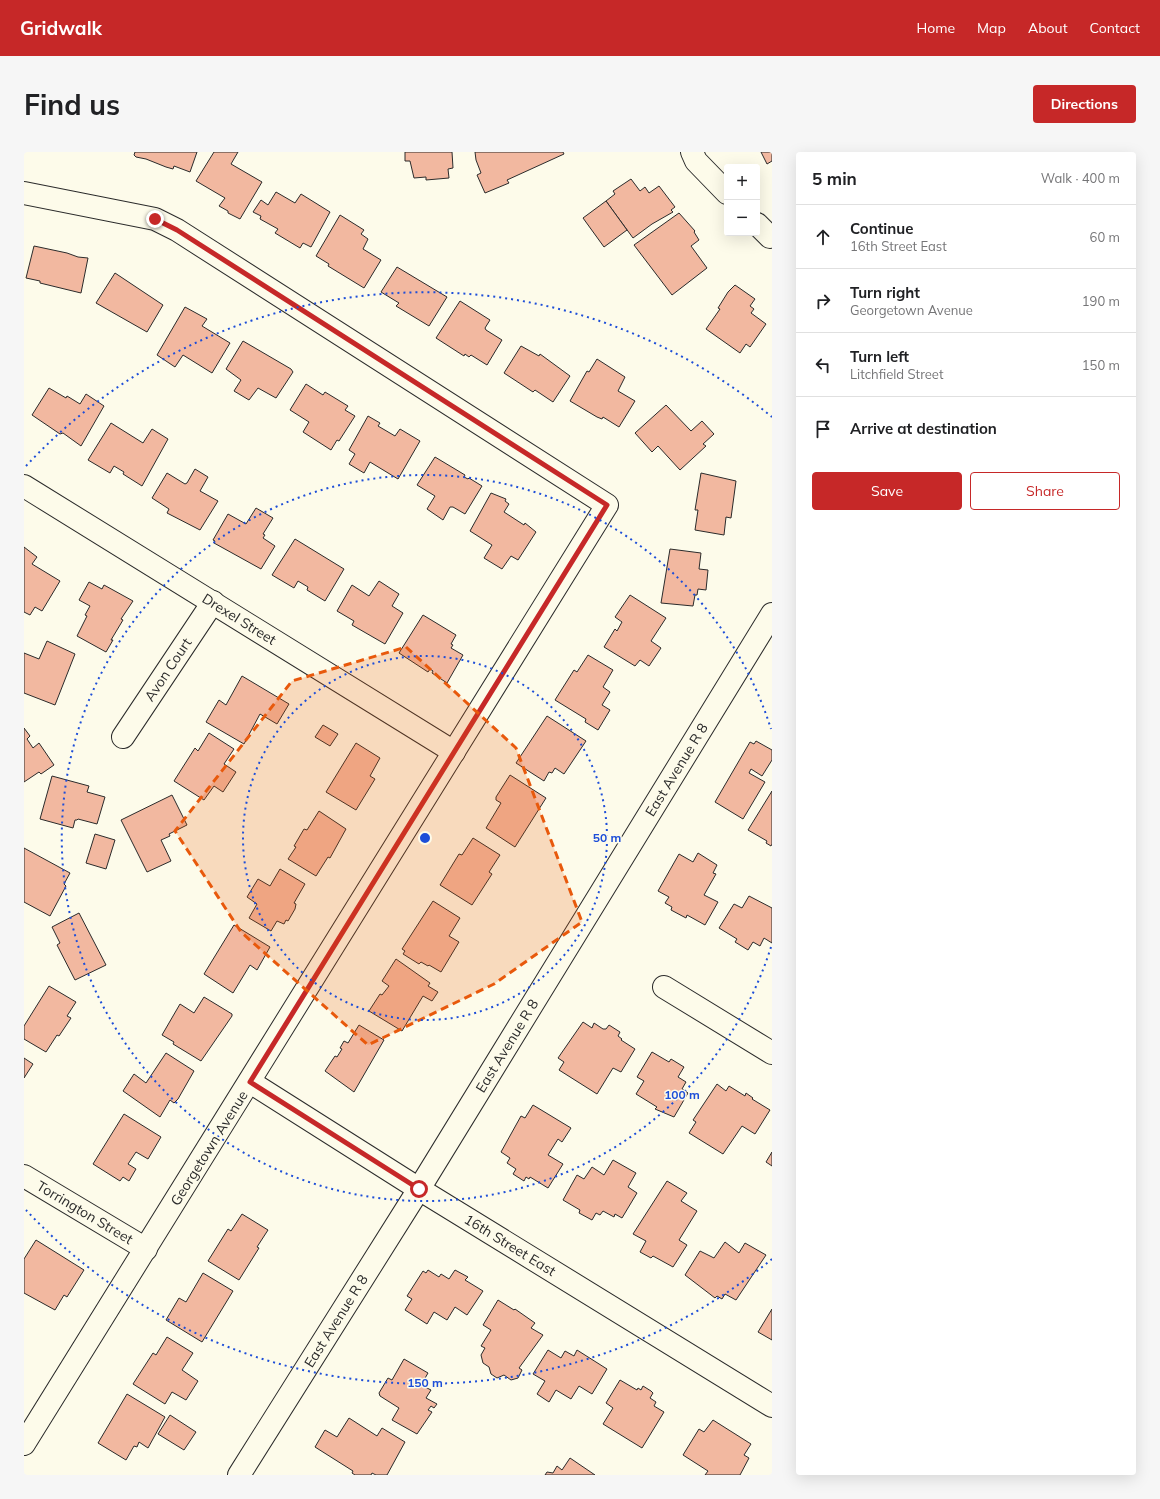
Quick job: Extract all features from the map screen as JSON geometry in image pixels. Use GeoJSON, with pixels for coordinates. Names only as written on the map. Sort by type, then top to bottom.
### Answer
{"type":"FeatureCollection","features":[{"type":"Feature","properties":{"kind":"street"},"geometry":{"type":"LineString","coordinates":[[692,152],[696,161],[724,190]]}},
{"type":"Feature","properties":{"kind":"street","name":"Georgetown Avenue"},"geometry":{"type":"LineString","coordinates":[[24,193],[155,219],[177,230],[607,505],[24,1444]]}},
{"type":"Feature","properties":{"kind":"street","name":"Drexel Street"},"geometry":{"type":"LineString","coordinates":[[24,486],[454,752]]}},
{"type":"Feature","properties":{"kind":"street","name":"Avon Court"},"geometry":{"type":"LineString","coordinates":[[123,737],[213,602]]}},
{"type":"Feature","properties":{"kind":"street","name":"East Avenue R 8"},"geometry":{"type":"LineString","coordinates":[[239,1475],[419,1189],[772,614]]}},
{"type":"Feature","properties":{"kind":"street"},"geometry":{"type":"LineString","coordinates":[[664,987],[772,1053]]}},
{"type":"Feature","properties":{"kind":"street","name":"16th Street East"},"geometry":{"type":"LineString","coordinates":[[250,1082],[419,1189],[772,1406]]}},
{"type":"Feature","properties":{"kind":"street","name":"Torrington Street"},"geometry":{"type":"LineString","coordinates":[[24,1176],[146,1249]]}},
{"type":"Feature","properties":{"kind":"highlighted area"},"geometry":{"type":"Polygon","coordinates":[[[406,647],[516,748],[582,922],[494,984],[368,1045],[241,932],[175,831],[292,681],[406,647]]]}},
{"type":"Feature","properties":{"kind":"building"},"geometry":{"type":"Polygon","coordinates":[[[135,152],[197,152],[190,172],[174,166],[173,169],[136,157],[134,155],[135,152]]]}},
{"type":"Feature","properties":{"kind":"building"},"geometry":{"type":"Polygon","coordinates":[[[214,152],[238,152],[231,164],[262,182],[240,219],[228,213],[228,211],[219,206],[225,198],[196,181],[214,152]]]}},
{"type":"Feature","properties":{"kind":"building"},"geometry":{"type":"Polygon","coordinates":[[[405,152],[452,152],[453,168],[448,169],[449,178],[426,180],[426,177],[414,178],[410,161],[405,161],[405,152]]]}},
{"type":"Feature","properties":{"kind":"building"},"geometry":{"type":"Polygon","coordinates":[[[475,152],[563,152],[564,154],[507,180],[509,183],[485,193],[477,175],[481,173],[476,160],[475,152]]]}},
{"type":"Feature","properties":{"kind":"building"},"geometry":{"type":"Polygon","coordinates":[[[761,152],[772,152],[772,161],[767,164],[761,152]]]}},
{"type":"Feature","properties":{"kind":"building"},"geometry":{"type":"Polygon","coordinates":[[[631,179],[640,191],[645,187],[649,193],[659,186],[675,207],[671,210],[673,212],[652,224],[633,238],[606,201],[615,194],[613,191],[631,179]]]}},
{"type":"Feature","properties":{"kind":"building"},"geometry":{"type":"Polygon","coordinates":[[[276,192],[295,203],[301,194],[330,212],[311,247],[303,243],[300,248],[275,233],[278,229],[260,219],[261,216],[253,212],[261,200],[268,205],[276,192]]]}},
{"type":"Feature","properties":{"kind":"building"},"geometry":{"type":"Polygon","coordinates":[[[606,201],[627,230],[604,247],[583,218],[606,201]]]}},
{"type":"Feature","properties":{"kind":"building"},"geometry":{"type":"Polygon","coordinates":[[[679,213],[695,231],[694,232],[699,240],[691,246],[707,268],[672,295],[634,245],[679,213]]]}},
{"type":"Feature","properties":{"kind":"building"},"geometry":{"type":"Polygon","coordinates":[[[340,215],[364,230],[361,234],[368,239],[363,249],[381,260],[364,288],[328,266],[329,264],[316,256],[340,215]]]}},
{"type":"Feature","properties":{"kind":"building"},"geometry":{"type":"Polygon","coordinates":[[[34,246],[88,258],[81,293],[26,278],[34,246]]]}},
{"type":"Feature","properties":{"kind":"building"},"geometry":{"type":"Polygon","coordinates":[[[397,267],[447,297],[429,326],[396,306],[399,303],[381,292],[397,267]]]}},
{"type":"Feature","properties":{"kind":"building"},"geometry":{"type":"Polygon","coordinates":[[[115,273],[163,305],[147,332],[96,303],[115,273]]]}},
{"type":"Feature","properties":{"kind":"building"},"geometry":{"type":"Polygon","coordinates":[[[735,285],[755,299],[750,306],[754,309],[751,313],[766,324],[750,347],[746,344],[740,353],[706,329],[720,309],[718,308],[728,292],[735,285]]]}},
{"type":"Feature","properties":{"kind":"building"},"geometry":{"type":"Polygon","coordinates":[[[460,301],[490,320],[485,328],[486,330],[502,340],[487,365],[471,355],[469,357],[465,354],[464,356],[436,338],[460,301]]]}},
{"type":"Feature","properties":{"kind":"building"},"geometry":{"type":"Polygon","coordinates":[[[185,307],[207,319],[202,326],[230,343],[212,373],[183,355],[175,367],[157,355],[185,307]]]}},
{"type":"Feature","properties":{"kind":"building"},"geometry":{"type":"Polygon","coordinates":[[[243,341],[291,369],[293,372],[276,398],[258,388],[249,400],[234,391],[241,380],[226,369],[243,341]]]}},
{"type":"Feature","properties":{"kind":"building"},"geometry":{"type":"Polygon","coordinates":[[[521,346],[539,356],[540,354],[570,376],[553,402],[535,390],[533,392],[504,373],[521,346]]]}},
{"type":"Feature","properties":{"kind":"building"},"geometry":{"type":"Polygon","coordinates":[[[597,359],[625,377],[618,391],[635,401],[619,427],[603,417],[602,419],[597,417],[570,401],[587,371],[589,372],[597,359]]]}},
{"type":"Feature","properties":{"kind":"building"},"geometry":{"type":"Polygon","coordinates":[[[306,384],[323,395],[325,392],[348,406],[345,410],[355,416],[339,441],[337,440],[331,450],[303,432],[309,422],[290,410],[306,384]]]}},
{"type":"Feature","properties":{"kind":"building"},"geometry":{"type":"Polygon","coordinates":[[[49,388],[80,404],[86,394],[104,406],[81,446],[63,433],[60,434],[32,415],[49,388]]]}},
{"type":"Feature","properties":{"kind":"building"},"geometry":{"type":"Polygon","coordinates":[[[666,405],[691,431],[702,421],[714,434],[703,444],[706,446],[680,470],[658,446],[652,452],[635,433],[666,405]]]}},
{"type":"Feature","properties":{"kind":"building"},"geometry":{"type":"Polygon","coordinates":[[[368,416],[380,423],[378,426],[395,436],[400,429],[420,441],[398,479],[370,462],[364,473],[349,464],[355,454],[349,450],[368,416]]]}},
{"type":"Feature","properties":{"kind":"building"},"geometry":{"type":"Polygon","coordinates":[[[111,423],[143,443],[152,429],[168,439],[142,486],[123,474],[124,472],[114,466],[110,473],[88,460],[111,423]]]}},
{"type":"Feature","properties":{"kind":"building"},"geometry":{"type":"Polygon","coordinates":[[[435,457],[465,475],[464,477],[469,478],[482,486],[465,514],[453,507],[450,507],[443,520],[427,509],[435,496],[417,485],[435,457]]]}},
{"type":"Feature","properties":{"kind":"building"},"geometry":{"type":"Polygon","coordinates":[[[195,469],[208,477],[200,491],[218,501],[200,530],[167,513],[169,509],[152,498],[167,473],[185,484],[195,469]]]}},
{"type":"Feature","properties":{"kind":"building"},"geometry":{"type":"Polygon","coordinates":[[[701,473],[736,481],[731,518],[726,517],[724,535],[695,530],[698,510],[695,510],[701,473]]]}},
{"type":"Feature","properties":{"kind":"building"},"geometry":{"type":"Polygon","coordinates":[[[491,493],[506,499],[505,501],[509,504],[504,512],[524,525],[525,523],[536,532],[518,560],[511,556],[502,569],[484,558],[492,545],[470,531],[491,493]]]}},
{"type":"Feature","properties":{"kind":"building"},"geometry":{"type":"Polygon","coordinates":[[[256,508],[273,518],[263,534],[265,535],[263,538],[275,546],[261,569],[214,543],[215,541],[213,540],[228,514],[246,524],[256,508]]]}},
{"type":"Feature","properties":{"kind":"building"},"geometry":{"type":"Polygon","coordinates":[[[295,539],[344,569],[325,601],[307,590],[308,587],[298,581],[294,588],[272,575],[295,539]]]}},
{"type":"Feature","properties":{"kind":"building"},"geometry":{"type":"Polygon","coordinates":[[[24,547],[37,557],[32,564],[60,581],[42,611],[35,607],[30,615],[24,612],[24,547]]]}},
{"type":"Feature","properties":{"kind":"building"},"geometry":{"type":"Polygon","coordinates":[[[670,549],[701,553],[699,569],[708,570],[706,590],[698,589],[693,606],[661,603],[670,549]]]}},
{"type":"Feature","properties":{"kind":"building"},"geometry":{"type":"Polygon","coordinates":[[[379,581],[399,594],[392,606],[403,613],[385,644],[352,625],[354,621],[337,611],[352,585],[369,596],[379,581]]]}},
{"type":"Feature","properties":{"kind":"building"},"geometry":{"type":"Polygon","coordinates":[[[89,582],[102,589],[104,585],[133,601],[121,619],[123,620],[111,640],[113,640],[106,652],[77,636],[87,616],[85,615],[90,606],[79,600],[89,582]]]}},
{"type":"Feature","properties":{"kind":"building"},"geometry":{"type":"Polygon","coordinates":[[[630,595],[666,618],[651,641],[661,648],[649,666],[640,660],[635,666],[604,647],[615,629],[617,631],[622,622],[615,617],[630,595]]]}},
{"type":"Feature","properties":{"kind":"building"},"geometry":{"type":"Polygon","coordinates":[[[423,615],[456,635],[451,644],[453,645],[451,648],[463,655],[447,683],[432,673],[433,671],[430,669],[428,672],[399,653],[423,615]]]}},
{"type":"Feature","properties":{"kind":"building"},"geometry":{"type":"Polygon","coordinates":[[[47,641],[75,654],[55,705],[24,693],[24,653],[39,659],[47,641]]]}},
{"type":"Feature","properties":{"kind":"building"},"geometry":{"type":"Polygon","coordinates":[[[588,655],[613,670],[603,687],[610,692],[602,705],[610,710],[598,730],[585,722],[586,719],[555,700],[574,670],[577,672],[588,655]]]}},
{"type":"Feature","properties":{"kind":"building"},"geometry":{"type":"Polygon","coordinates":[[[242,676],[289,704],[277,724],[260,714],[244,744],[206,722],[219,700],[226,705],[242,676]]]}},
{"type":"Feature","properties":{"kind":"building"},"geometry":{"type":"Polygon","coordinates":[[[547,716],[586,741],[564,774],[555,768],[552,773],[549,772],[544,781],[516,763],[547,716]]]}},
{"type":"Feature","properties":{"kind":"building"},"geometry":{"type":"Polygon","coordinates":[[[323,725],[338,734],[330,746],[315,737],[323,725]]]}},
{"type":"Feature","properties":{"kind":"building"},"geometry":{"type":"Polygon","coordinates":[[[24,728],[30,736],[27,739],[33,748],[39,743],[54,765],[41,774],[39,772],[24,782],[24,728]]]}},
{"type":"Feature","properties":{"kind":"building"},"geometry":{"type":"Polygon","coordinates":[[[209,733],[234,749],[224,764],[236,772],[223,792],[214,786],[204,800],[174,781],[195,748],[198,751],[209,733]]]}},
{"type":"Feature","properties":{"kind":"building"},"geometry":{"type":"Polygon","coordinates":[[[756,741],[772,750],[772,760],[762,776],[751,769],[749,773],[765,782],[743,819],[715,802],[750,742],[754,744],[756,741]]]}},
{"type":"Feature","properties":{"kind":"building"},"geometry":{"type":"Polygon","coordinates":[[[356,743],[380,758],[370,776],[375,779],[356,810],[326,792],[356,743]]]}},
{"type":"Feature","properties":{"kind":"building"},"geometry":{"type":"Polygon","coordinates":[[[510,775],[546,798],[515,847],[486,828],[501,803],[496,800],[496,797],[510,775]]]}},
{"type":"Feature","properties":{"kind":"building"},"geometry":{"type":"Polygon","coordinates":[[[52,776],[89,786],[87,792],[105,797],[97,824],[78,819],[75,820],[73,828],[40,819],[52,776]]]}},
{"type":"Feature","properties":{"kind":"building"},"geometry":{"type":"Polygon","coordinates":[[[772,791],[771,846],[766,843],[767,841],[748,830],[772,791]]]}},
{"type":"Feature","properties":{"kind":"building"},"geometry":{"type":"Polygon","coordinates":[[[172,795],[187,825],[161,840],[171,861],[147,872],[121,820],[172,795]]]}},
{"type":"Feature","properties":{"kind":"building"},"geometry":{"type":"Polygon","coordinates":[[[319,811],[346,829],[330,858],[328,857],[316,876],[288,859],[296,847],[294,846],[304,829],[307,830],[319,811]]]}},
{"type":"Feature","properties":{"kind":"building"},"geometry":{"type":"Polygon","coordinates":[[[95,834],[115,840],[106,869],[86,863],[95,834]]]}},
{"type":"Feature","properties":{"kind":"building"},"geometry":{"type":"Polygon","coordinates":[[[473,838],[500,855],[489,872],[492,874],[472,905],[440,885],[459,854],[462,855],[473,838]]]}},
{"type":"Feature","properties":{"kind":"building"},"geometry":{"type":"Polygon","coordinates":[[[24,848],[70,873],[64,884],[66,886],[50,916],[24,902],[24,848]]]}},
{"type":"Feature","properties":{"kind":"building"},"geometry":{"type":"Polygon","coordinates":[[[698,853],[717,865],[713,873],[716,874],[704,895],[718,902],[705,925],[687,915],[686,918],[671,910],[672,907],[665,903],[669,897],[658,891],[679,854],[693,862],[698,853]]]}},
{"type":"Feature","properties":{"kind":"building"},"geometry":{"type":"Polygon","coordinates":[[[280,869],[305,884],[294,903],[296,904],[295,909],[288,921],[286,920],[284,924],[277,921],[271,931],[249,918],[257,904],[247,897],[258,879],[270,886],[280,869]]]}},
{"type":"Feature","properties":{"kind":"building"},"geometry":{"type":"Polygon","coordinates":[[[749,896],[772,908],[772,943],[764,938],[760,946],[753,942],[748,950],[735,942],[737,939],[719,928],[734,904],[742,908],[749,896]]]}},
{"type":"Feature","properties":{"kind":"building"},"geometry":{"type":"Polygon","coordinates":[[[433,901],[460,918],[449,936],[459,942],[441,972],[421,962],[419,964],[403,954],[405,951],[402,949],[433,901]]]}},
{"type":"Feature","properties":{"kind":"building"},"geometry":{"type":"Polygon","coordinates":[[[79,913],[106,965],[75,980],[57,945],[60,943],[52,927],[79,913]]]}},
{"type":"Feature","properties":{"kind":"building"},"geometry":{"type":"Polygon","coordinates":[[[234,925],[270,947],[257,970],[250,965],[233,993],[204,974],[234,925]]]}},
{"type":"Feature","properties":{"kind":"building"},"geometry":{"type":"Polygon","coordinates":[[[396,959],[430,983],[428,986],[438,992],[432,1001],[423,996],[402,1031],[369,1011],[380,994],[382,995],[389,986],[382,981],[396,959]]]}},
{"type":"Feature","properties":{"kind":"building"},"geometry":{"type":"Polygon","coordinates":[[[49,986],[76,1002],[67,1016],[71,1018],[59,1036],[57,1035],[46,1052],[24,1039],[24,1026],[49,986]]]}},
{"type":"Feature","properties":{"kind":"building"},"geometry":{"type":"Polygon","coordinates":[[[204,997],[232,1014],[232,1016],[201,1061],[173,1044],[174,1042],[162,1035],[180,1004],[194,1013],[204,997]]]}},
{"type":"Feature","properties":{"kind":"building"},"geometry":{"type":"Polygon","coordinates":[[[583,1022],[592,1028],[594,1023],[603,1029],[606,1029],[609,1025],[620,1032],[618,1036],[622,1039],[621,1040],[635,1049],[621,1072],[613,1068],[597,1094],[559,1070],[564,1062],[558,1058],[583,1022]]]}},
{"type":"Feature","properties":{"kind":"building"},"geometry":{"type":"Polygon","coordinates":[[[359,1025],[384,1040],[354,1092],[325,1071],[335,1056],[337,1057],[342,1049],[340,1048],[344,1041],[348,1043],[359,1025]]]}},
{"type":"Feature","properties":{"kind":"building"},"geometry":{"type":"Polygon","coordinates":[[[652,1052],[669,1062],[671,1059],[684,1067],[678,1077],[686,1082],[682,1089],[688,1093],[674,1117],[655,1109],[657,1107],[636,1094],[644,1081],[637,1077],[652,1052]]]}},
{"type":"Feature","properties":{"kind":"building"},"geometry":{"type":"Polygon","coordinates":[[[166,1053],[194,1071],[178,1099],[174,1103],[170,1100],[160,1117],[123,1091],[134,1074],[146,1083],[166,1053]]]}},
{"type":"Feature","properties":{"kind":"building"},"geometry":{"type":"Polygon","coordinates":[[[24,1058],[33,1064],[24,1078],[24,1058]]]}},
{"type":"Feature","properties":{"kind":"building"},"geometry":{"type":"Polygon","coordinates":[[[717,1084],[726,1091],[729,1086],[745,1096],[746,1093],[753,1098],[752,1099],[770,1110],[755,1134],[742,1126],[723,1154],[689,1133],[696,1122],[693,1120],[717,1084]]]}},
{"type":"Feature","properties":{"kind":"building"},"geometry":{"type":"Polygon","coordinates":[[[533,1105],[571,1128],[562,1142],[558,1139],[548,1155],[563,1164],[548,1188],[530,1177],[529,1179],[526,1177],[524,1181],[513,1174],[516,1169],[507,1163],[510,1158],[501,1152],[521,1116],[525,1118],[533,1105]]]}},
{"type":"Feature","properties":{"kind":"building"},"geometry":{"type":"Polygon","coordinates":[[[124,1114],[161,1137],[148,1159],[136,1152],[128,1164],[136,1169],[129,1181],[123,1177],[120,1181],[93,1164],[124,1114]]]}},
{"type":"Feature","properties":{"kind":"building"},"geometry":{"type":"Polygon","coordinates":[[[772,1152],[772,1166],[766,1162],[772,1152]]]}},
{"type":"Feature","properties":{"kind":"building"},"geometry":{"type":"Polygon","coordinates":[[[613,1160],[636,1173],[628,1187],[637,1193],[622,1218],[615,1214],[614,1217],[603,1211],[600,1215],[596,1213],[592,1220],[579,1213],[580,1210],[563,1200],[577,1175],[584,1179],[592,1167],[604,1175],[613,1160]]]}},
{"type":"Feature","properties":{"kind":"building"},"geometry":{"type":"Polygon","coordinates":[[[667,1181],[687,1193],[681,1201],[697,1211],[679,1240],[687,1245],[673,1267],[653,1256],[651,1258],[640,1252],[646,1241],[633,1234],[667,1181]]]}},
{"type":"Feature","properties":{"kind":"building"},"geometry":{"type":"Polygon","coordinates":[[[242,1214],[268,1230],[257,1247],[259,1248],[239,1280],[208,1261],[228,1229],[231,1231],[242,1214]]]}},
{"type":"Feature","properties":{"kind":"building"},"geometry":{"type":"Polygon","coordinates":[[[36,1240],[84,1270],[67,1297],[64,1295],[55,1310],[24,1293],[24,1259],[36,1240]]]}},
{"type":"Feature","properties":{"kind":"building"},"geometry":{"type":"Polygon","coordinates":[[[725,1242],[739,1253],[745,1243],[766,1255],[736,1300],[725,1294],[722,1299],[717,1296],[715,1298],[685,1275],[700,1251],[714,1258],[725,1242]]]}},
{"type":"Feature","properties":{"kind":"building"},"geometry":{"type":"Polygon","coordinates":[[[428,1270],[439,1277],[441,1274],[449,1279],[455,1270],[468,1277],[465,1280],[483,1291],[467,1315],[455,1307],[447,1320],[434,1312],[427,1324],[405,1310],[412,1299],[407,1296],[423,1271],[426,1273],[428,1270]]]}},
{"type":"Feature","properties":{"kind":"building"},"geometry":{"type":"Polygon","coordinates":[[[203,1273],[233,1291],[202,1342],[166,1320],[179,1298],[186,1302],[203,1273]]]}},
{"type":"Feature","properties":{"kind":"building"},"geometry":{"type":"Polygon","coordinates":[[[498,1300],[514,1310],[515,1309],[535,1323],[531,1328],[543,1335],[519,1368],[522,1370],[518,1378],[511,1380],[504,1375],[497,1378],[491,1374],[489,1367],[483,1363],[481,1355],[485,1348],[481,1346],[491,1330],[483,1325],[498,1300]]]}},
{"type":"Feature","properties":{"kind":"building"},"geometry":{"type":"Polygon","coordinates":[[[772,1309],[772,1340],[758,1332],[772,1309]]]}},
{"type":"Feature","properties":{"kind":"building"},"geometry":{"type":"Polygon","coordinates":[[[167,1337],[193,1353],[182,1370],[198,1381],[186,1400],[172,1392],[165,1404],[133,1384],[153,1353],[156,1355],[167,1337]]]}},
{"type":"Feature","properties":{"kind":"building"},"geometry":{"type":"Polygon","coordinates":[[[548,1350],[561,1358],[565,1351],[574,1356],[577,1350],[607,1369],[592,1394],[579,1386],[571,1399],[556,1390],[549,1402],[537,1394],[545,1381],[533,1374],[548,1350]]]}},
{"type":"Feature","properties":{"kind":"building"},"geometry":{"type":"Polygon","coordinates":[[[404,1359],[428,1373],[421,1385],[431,1390],[426,1398],[437,1404],[434,1408],[431,1406],[428,1410],[432,1412],[417,1434],[392,1420],[399,1408],[380,1396],[379,1393],[388,1378],[392,1380],[404,1359]]]}},
{"type":"Feature","properties":{"kind":"building"},"geometry":{"type":"Polygon","coordinates":[[[620,1380],[637,1390],[638,1388],[641,1390],[643,1386],[651,1391],[653,1393],[650,1398],[656,1402],[654,1406],[664,1412],[642,1448],[603,1424],[613,1408],[606,1403],[620,1380]]]}},
{"type":"Feature","properties":{"kind":"building"},"geometry":{"type":"Polygon","coordinates":[[[127,1394],[165,1417],[148,1448],[139,1442],[137,1447],[134,1446],[126,1460],[98,1443],[127,1394]]]}},
{"type":"Feature","properties":{"kind":"building"},"geometry":{"type":"Polygon","coordinates":[[[170,1415],[196,1432],[184,1450],[158,1434],[170,1415]]]}},
{"type":"Feature","properties":{"kind":"building"},"geometry":{"type":"Polygon","coordinates":[[[349,1418],[377,1436],[382,1428],[405,1442],[387,1475],[376,1475],[372,1473],[371,1475],[355,1475],[352,1473],[353,1471],[315,1447],[325,1430],[337,1437],[349,1418]]]}},
{"type":"Feature","properties":{"kind":"building"},"geometry":{"type":"Polygon","coordinates":[[[713,1420],[751,1444],[744,1455],[749,1458],[740,1475],[705,1475],[708,1471],[683,1455],[699,1429],[704,1432],[713,1420]]]}},
{"type":"Feature","properties":{"kind":"building"},"geometry":{"type":"Polygon","coordinates":[[[570,1458],[595,1475],[545,1475],[547,1472],[553,1473],[557,1466],[562,1470],[570,1458]]]}},
{"type":"Feature","properties":{"kind":"route"},"geometry":{"type":"LineString","coordinates":[[155,219],[177,230],[607,505],[250,1082],[419,1189]]}}]}
